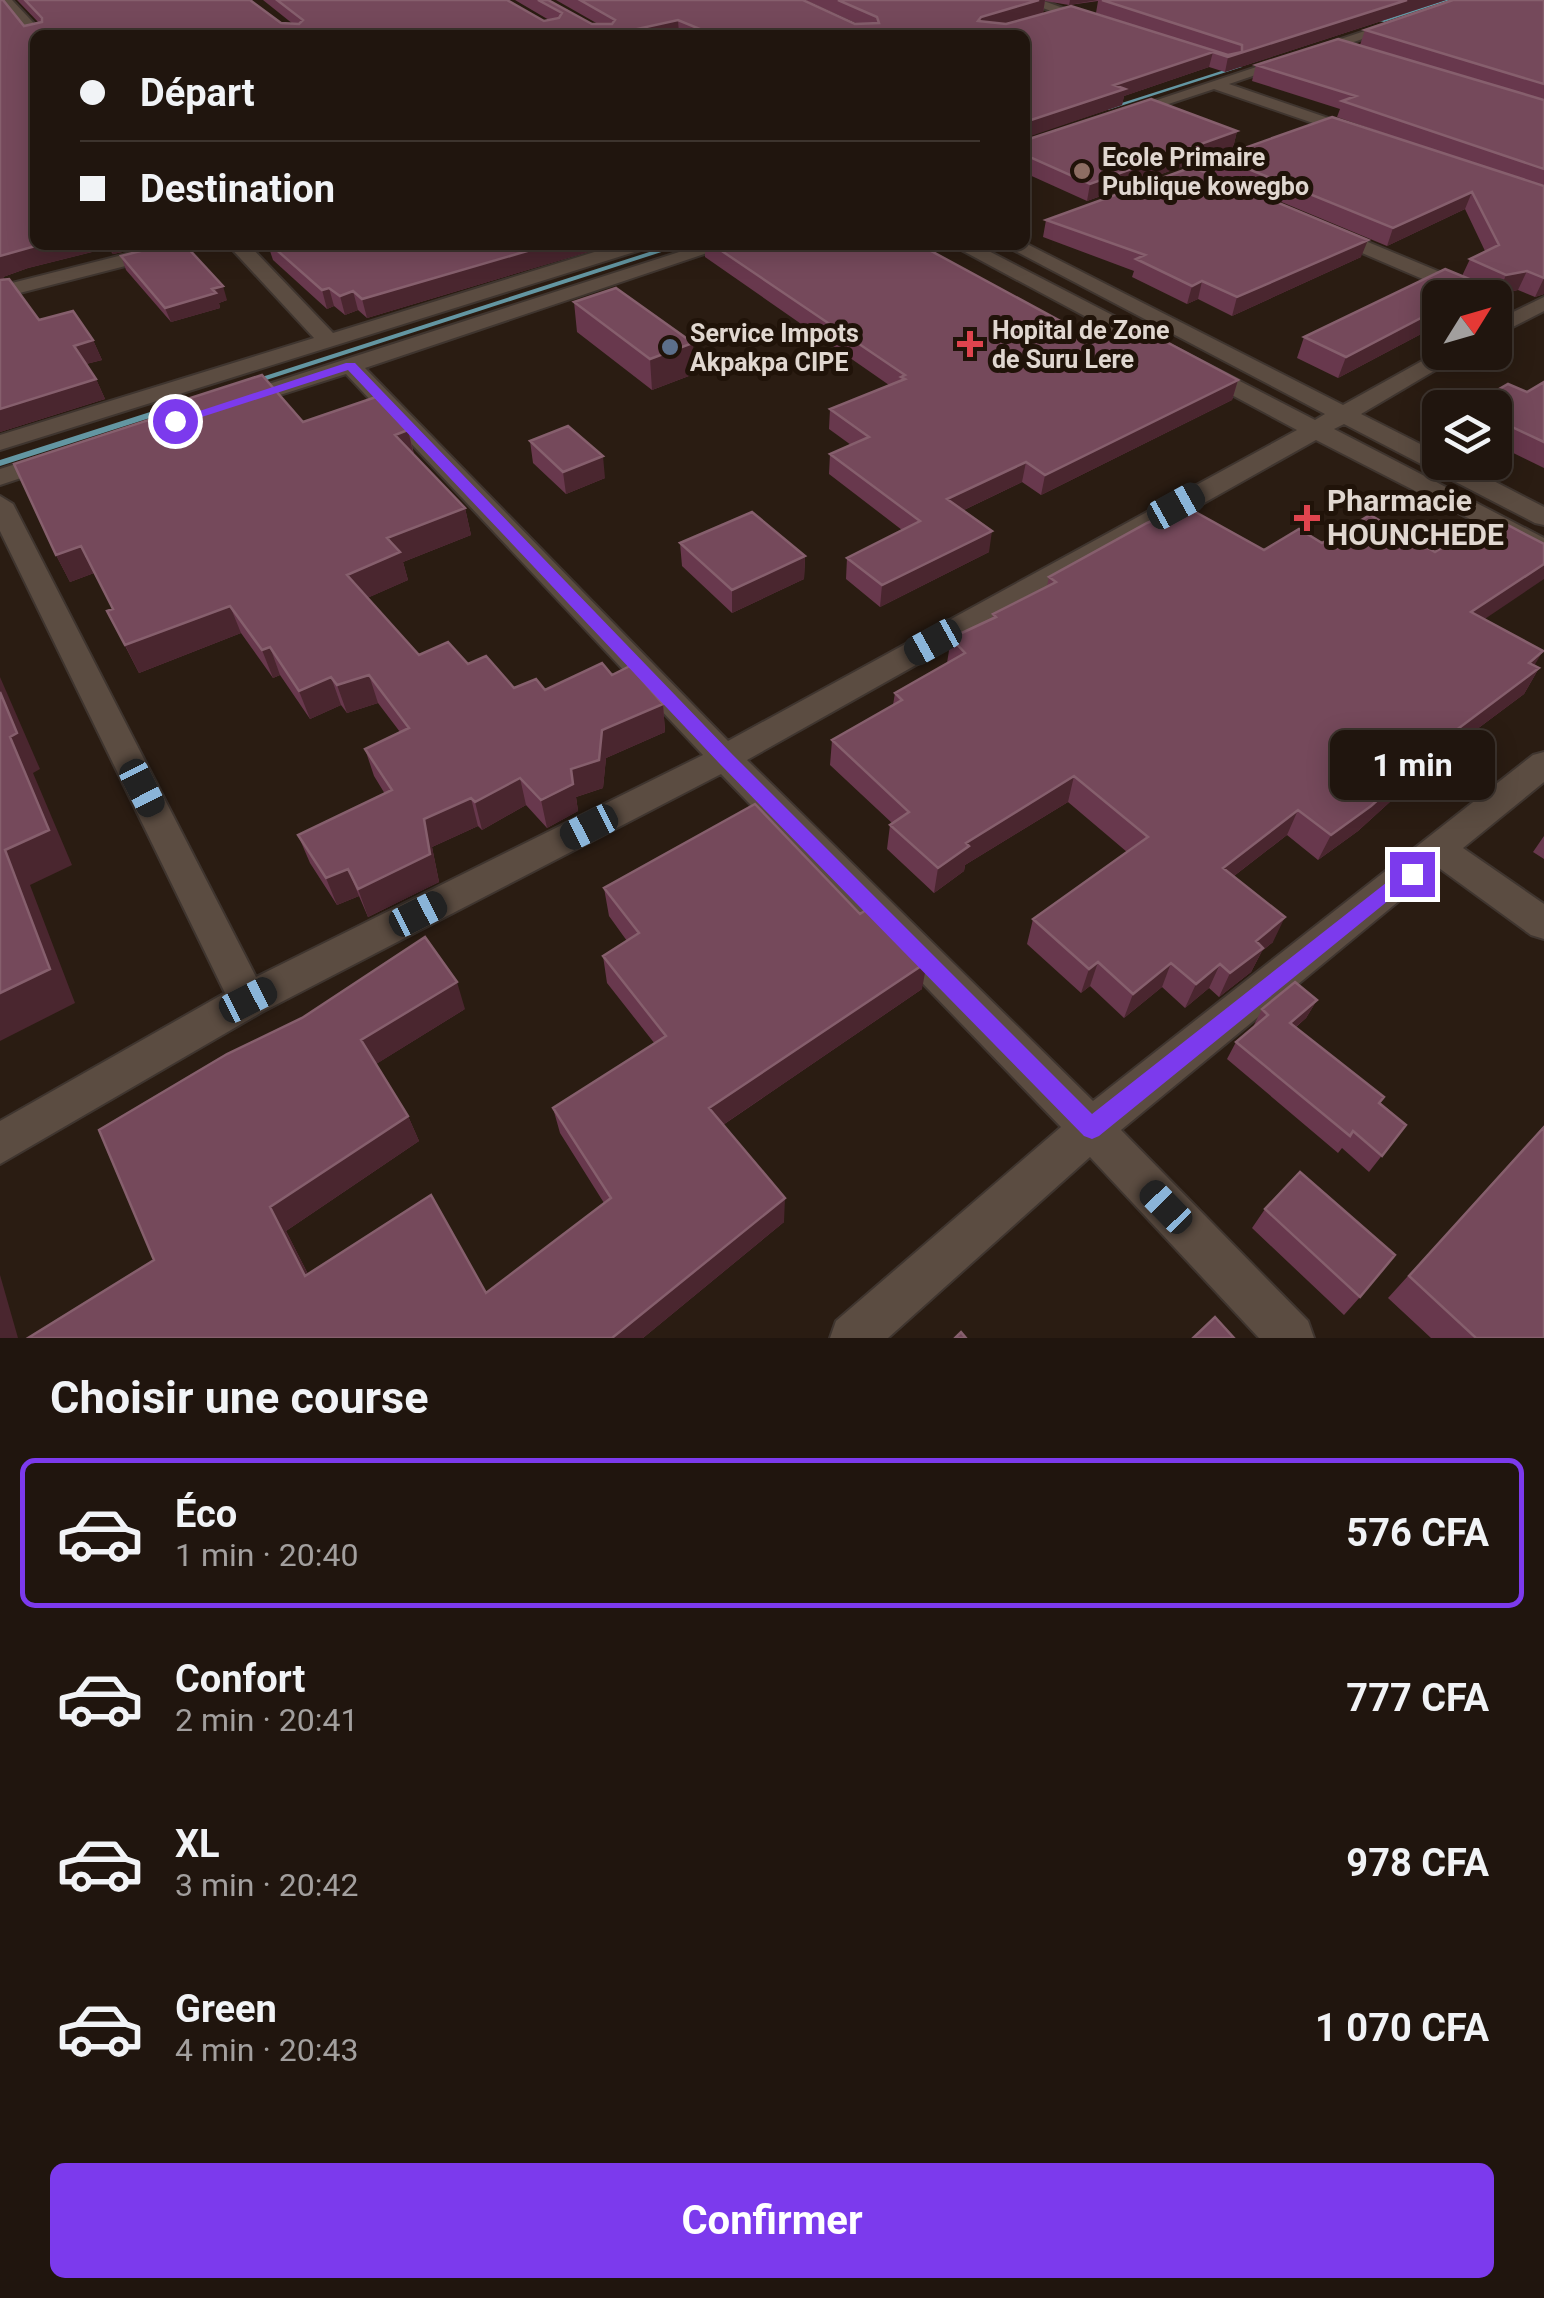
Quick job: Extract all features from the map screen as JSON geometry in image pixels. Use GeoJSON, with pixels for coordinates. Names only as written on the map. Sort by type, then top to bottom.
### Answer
{"type":"FeatureCollection","features":[{"type":"Feature","properties":{"kind":"street"},"geometry":{"type":"LineString","coordinates":[[5,0],[33,30]]}},
{"type":"Feature","properties":{"kind":"street"},"geometry":{"type":"LineString","coordinates":[[1028,0],[1121,30]]}},
{"type":"Feature","properties":{"kind":"street"},"geometry":{"type":"LineString","coordinates":[[1118,98],[1424,0]]}},
{"type":"Feature","properties":{"kind":"street"},"geometry":{"type":"LineString","coordinates":[[1100,122],[1328,44],[1472,0]]}},
{"type":"Feature","properties":{"kind":"street"},"geometry":{"type":"LineString","coordinates":[[1048,18],[1101,4]]}},
{"type":"Feature","properties":{"kind":"street"},"geometry":{"type":"LineString","coordinates":[[1328,44],[1365,56]]}},
{"type":"Feature","properties":{"kind":"street"},"geometry":{"type":"LineString","coordinates":[[1214,84],[1382,142]]}},
{"type":"Feature","properties":{"kind":"street"},"geometry":{"type":"LineString","coordinates":[[1294,136],[1328,123]]}},
{"type":"Feature","properties":{"kind":"street"},"geometry":{"type":"LineString","coordinates":[[1302,221],[1443,280]]}},
{"type":"Feature","properties":{"kind":"street"},"geometry":{"type":"LineString","coordinates":[[0,292],[165,250]]}},
{"type":"Feature","properties":{"kind":"street"},"geometry":{"type":"LineString","coordinates":[[243,250],[725,758],[1092,1128],[1291,1338]]}},
{"type":"Feature","properties":{"kind":"street"},"geometry":{"type":"LineString","coordinates":[[221,406],[339,352],[623,250]]}},
{"type":"Feature","properties":{"kind":"street"},"geometry":{"type":"LineString","coordinates":[[0,442],[702,250]]}},
{"type":"Feature","properties":{"kind":"street"},"geometry":{"type":"LineString","coordinates":[[972,250],[1544,549]]}},
{"type":"Feature","properties":{"kind":"street"},"geometry":{"type":"LineString","coordinates":[[1024,250],[1544,517]]}},
{"type":"Feature","properties":{"kind":"street"},"geometry":{"type":"LineString","coordinates":[[1512,306],[1537,313]]}},
{"type":"Feature","properties":{"kind":"street"},"geometry":{"type":"LineString","coordinates":[[1512,323],[1537,313]]}},
{"type":"Feature","properties":{"kind":"street"},"geometry":{"type":"LineString","coordinates":[[0,1144],[248,1000],[725,758],[1423,370]]}},
{"type":"Feature","properties":{"kind":"street"},"geometry":{"type":"LineString","coordinates":[[0,477],[74,453]]}},
{"type":"Feature","properties":{"kind":"street"},"geometry":{"type":"LineString","coordinates":[[0,504],[248,1000]]}},
{"type":"Feature","properties":{"kind":"street"},"geometry":{"type":"LineString","coordinates":[[854,1338],[1092,1128],[1544,764]]}},
{"type":"Feature","properties":{"kind":"street"},"geometry":{"type":"LineString","coordinates":[[1441,850],[1544,924]]}},
{"type":"Feature","properties":{"kind":"building"},"geometry":{"type":"Polygon","coordinates":[[[0,0],[24,26],[42,22],[25,0],[250,0],[281,23],[299,24],[303,20],[277,0],[507,0],[544,21],[559,18],[562,13],[538,0],[548,0],[592,24],[612,24],[615,20],[580,0],[803,0],[855,24],[879,23],[877,17],[838,0],[1039,0],[978,21],[1006,24],[1071,6],[1228,55],[1242,52],[1242,45],[1102,0],[1407,0],[1228,57],[1213,52],[1114,85],[1125,89],[1030,120],[1030,30],[702,30],[678,20],[633,30],[30,30],[30,248],[0,256],[0,0]]]}},
{"type":"Feature","properties":{"kind":"building"},"geometry":{"type":"Polygon","coordinates":[[[1453,0],[1544,0],[1544,84],[1365,30],[1453,0]]]}},
{"type":"Feature","properties":{"kind":"building"},"geometry":{"type":"Polygon","coordinates":[[[1338,39],[1544,100],[1544,169],[1342,101],[1356,96],[1256,65],[1338,39]]]}},
{"type":"Feature","properties":{"kind":"building"},"geometry":{"type":"Polygon","coordinates":[[[1151,99],[1237,131],[1090,184],[1030,157],[1030,139],[1151,99]]]}},
{"type":"Feature","properties":{"kind":"building"},"geometry":{"type":"Polygon","coordinates":[[[1332,117],[1544,186],[1544,278],[1527,271],[1506,275],[1470,259],[1499,245],[1472,192],[1393,228],[1219,157],[1332,117]]]}},
{"type":"Feature","properties":{"kind":"building"},"geometry":{"type":"Polygon","coordinates":[[[1192,167],[1368,240],[1237,297],[1202,281],[1192,286],[1136,259],[1145,255],[1046,220],[1192,167]]]}},
{"type":"Feature","properties":{"kind":"building"},"geometry":{"type":"Polygon","coordinates":[[[144,250],[190,250],[223,286],[212,289],[216,293],[165,308],[121,256],[144,250]]]}},
{"type":"Feature","properties":{"kind":"building"},"geometry":{"type":"Polygon","coordinates":[[[277,250],[531,250],[362,299],[353,291],[340,296],[329,288],[322,290],[277,250]]]}},
{"type":"Feature","properties":{"kind":"building","name":"Hopital de Zone de Suru Lere"},"geometry":{"type":"Polygon","coordinates":[[[720,250],[929,250],[1101,343],[1138,327],[1238,380],[1045,475],[1026,462],[947,499],[992,531],[882,585],[847,558],[920,521],[830,454],[869,437],[830,409],[905,379],[901,377],[905,375],[720,250]]]}},
{"type":"Feature","properties":{"kind":"building"},"geometry":{"type":"Polygon","coordinates":[[[1445,269],[1472,280],[1422,280],[1445,269]]]}},
{"type":"Feature","properties":{"kind":"building"},"geometry":{"type":"Polygon","coordinates":[[[9,279],[39,320],[73,311],[93,340],[74,346],[96,379],[0,409],[0,280],[9,279]]]}},
{"type":"Feature","properties":{"kind":"building"},"geometry":{"type":"Polygon","coordinates":[[[1422,280],[1422,317],[1346,357],[1304,337],[1422,280]]]}},
{"type":"Feature","properties":{"kind":"building"},"geometry":{"type":"Polygon","coordinates":[[[616,288],[693,343],[650,359],[574,302],[616,288]]]}},
{"type":"Feature","properties":{"kind":"building"},"geometry":{"type":"Polygon","coordinates":[[[262,375],[303,422],[376,397],[408,430],[395,435],[465,508],[387,538],[400,552],[347,575],[419,655],[448,642],[468,664],[486,656],[514,688],[536,679],[545,690],[602,663],[612,675],[630,666],[663,704],[602,730],[599,760],[571,769],[573,784],[541,800],[520,778],[475,802],[471,798],[424,819],[430,854],[358,889],[348,869],[326,878],[298,835],[392,790],[365,749],[409,728],[369,675],[337,685],[331,677],[299,691],[270,647],[262,650],[230,606],[125,645],[107,611],[113,609],[81,546],[56,555],[14,464],[158,417],[156,409],[262,375]]]}},
{"type":"Feature","properties":{"kind":"building"},"geometry":{"type":"Polygon","coordinates":[[[1544,382],[1544,442],[1512,427],[1512,390],[1498,390],[1508,384],[1527,392],[1544,382]]]}},
{"type":"Feature","properties":{"kind":"building"},"geometry":{"type":"Polygon","coordinates":[[[568,426],[603,456],[563,472],[530,441],[568,426]]]}},
{"type":"Feature","properties":{"kind":"building"},"geometry":{"type":"Polygon","coordinates":[[[1190,509],[1264,550],[1299,529],[1322,543],[1370,515],[1435,552],[1475,527],[1483,531],[1500,521],[1544,544],[1544,564],[1471,612],[1543,651],[1529,663],[1539,668],[1451,734],[1371,806],[1331,835],[1298,810],[1223,868],[1285,917],[1256,941],[1263,948],[1230,973],[1220,964],[1196,984],[1171,963],[1133,994],[1098,962],[1089,969],[1033,919],[1148,837],[1074,776],[966,843],[969,846],[938,868],[890,825],[909,812],[832,740],[902,700],[895,693],[965,653],[951,638],[1056,582],[1049,577],[1147,523],[1157,519],[1164,523],[1190,509]]]}},
{"type":"Feature","properties":{"kind":"building"},"geometry":{"type":"Polygon","coordinates":[[[752,512],[805,556],[732,590],[680,543],[752,512]]]}},
{"type":"Feature","properties":{"kind":"building"},"geometry":{"type":"Polygon","coordinates":[[[0,692],[17,733],[10,737],[49,830],[5,850],[50,969],[0,993],[0,692]]]}},
{"type":"Feature","properties":{"kind":"building"},"geometry":{"type":"Polygon","coordinates":[[[755,804],[860,914],[872,906],[927,962],[709,1108],[785,1198],[612,1338],[28,1338],[154,1260],[99,1130],[227,1054],[302,1018],[425,937],[457,982],[361,1040],[408,1116],[270,1207],[305,1276],[431,1195],[486,1293],[611,1198],[553,1108],[666,1036],[603,956],[639,933],[604,888],[755,804]]]}},
{"type":"Feature","properties":{"kind":"building"},"geometry":{"type":"Polygon","coordinates":[[[1295,982],[1317,1000],[1290,1023],[1384,1097],[1379,1103],[1406,1125],[1382,1156],[1353,1131],[1350,1136],[1236,1042],[1268,1015],[1262,1009],[1295,982]]]}},
{"type":"Feature","properties":{"kind":"building"},"geometry":{"type":"Polygon","coordinates":[[[1544,1127],[1544,1338],[1476,1338],[1409,1276],[1544,1127]]]}},
{"type":"Feature","properties":{"kind":"building"},"geometry":{"type":"Polygon","coordinates":[[[1300,1172],[1395,1255],[1360,1297],[1265,1209],[1300,1172]]]}},
{"type":"Feature","properties":{"kind":"building"},"geometry":{"type":"Polygon","coordinates":[[[1215,1317],[1234,1338],[1193,1338],[1215,1317]]]}},
{"type":"Feature","properties":{"kind":"waterway"},"geometry":{"type":"LineString","coordinates":[[1382,21],[1447,0]]}},
{"type":"Feature","properties":{"kind":"waterway"},"geometry":{"type":"LineString","coordinates":[[1106,109],[1239,67]]}},
{"type":"Feature","properties":{"kind":"waterway"},"geometry":{"type":"LineString","coordinates":[[248,383],[663,250]]}},
{"type":"Feature","properties":{"kind":"waterway"},"geometry":{"type":"LineString","coordinates":[[0,463],[172,408]]}},
{"type":"Feature","properties":{"kind":"place","name":"Ecole Primaire Publique kowegbo"},"geometry":{"type":"Point","coordinates":[1082,171]}},
{"type":"Feature","properties":{"kind":"place","name":"Hopital de Zone de Suru Lere"},"geometry":{"type":"Point","coordinates":[970,344]}},
{"type":"Feature","properties":{"kind":"place","name":"Service Impots Akpakpa CIPE"},"geometry":{"type":"Point","coordinates":[670,347]}},
{"type":"Feature","properties":{"kind":"place","name":"Pharmacie HOUNCHEDE"},"geometry":{"type":"Point","coordinates":[1307,518]}},
{"type":"Feature","properties":{"kind":"route"},"geometry":{"type":"LineString","coordinates":[[175,421],[350,365],[725,758],[1092,1128],[1412,874]]}}]}
